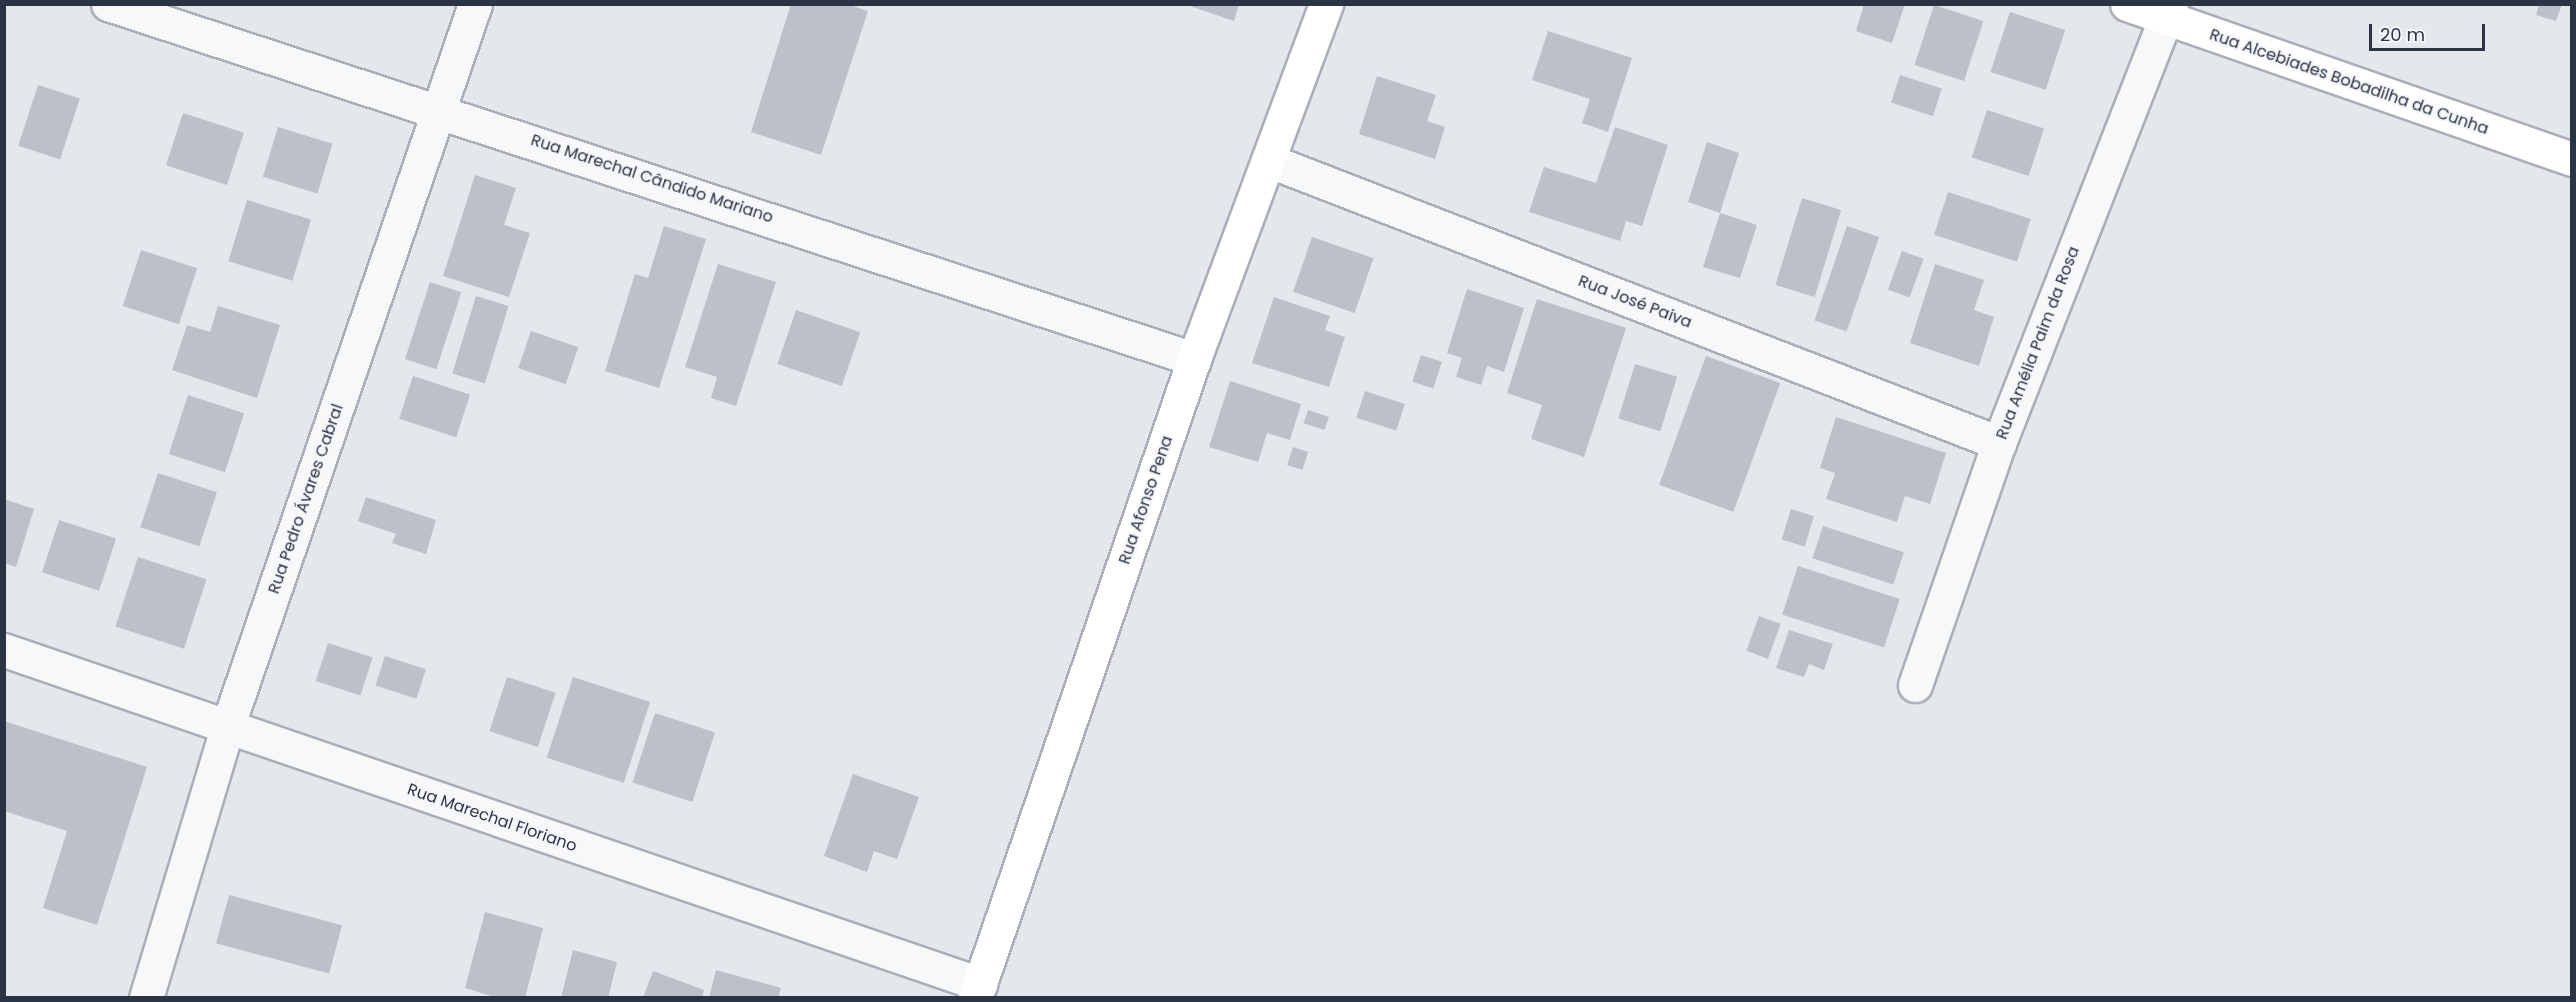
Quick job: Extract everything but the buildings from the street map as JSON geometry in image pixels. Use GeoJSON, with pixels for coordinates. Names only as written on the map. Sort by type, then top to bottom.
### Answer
{"type":"FeatureCollection","features":[{"type":"Feature","properties":{"kind":"street","name":"Rua Marechal Cândido Mariano"},"geometry":{"type":"LineString","coordinates":[[108,4],[440,109],[1194,359]]}},
{"type":"Feature","properties":{"kind":"street","name":"Rua Pedro Ávares Cabral"},"geometry":{"type":"LineString","coordinates":[[146,998],[227,728],[475,4]]}},
{"type":"Feature","properties":{"kind":"street","name":"Rua Afonso Pena"},"geometry":{"type":"LineString","coordinates":[[977,991],[1194,359],[1270,161],[1326,4]]}},
{"type":"Feature","properties":{"kind":"street","name":"Rua Alcebiades Bobadilha da Cunha"},"geometry":{"type":"LineString","coordinates":[[2127,4],[2168,11],[2571,159]]}},
{"type":"Feature","properties":{"kind":"street","name":"Rua Amélia Paim da Rosa"},"geometry":{"type":"LineString","coordinates":[[1915,685],[1999,443],[2168,11]]}},
{"type":"Feature","properties":{"kind":"street","name":"Rua José Paiva"},"geometry":{"type":"LineString","coordinates":[[1270,161],[1999,443]]}},
{"type":"Feature","properties":{"kind":"street","name":"Rua Marechal Floriano"},"geometry":{"type":"LineString","coordinates":[[4,650],[977,991]]}}]}
